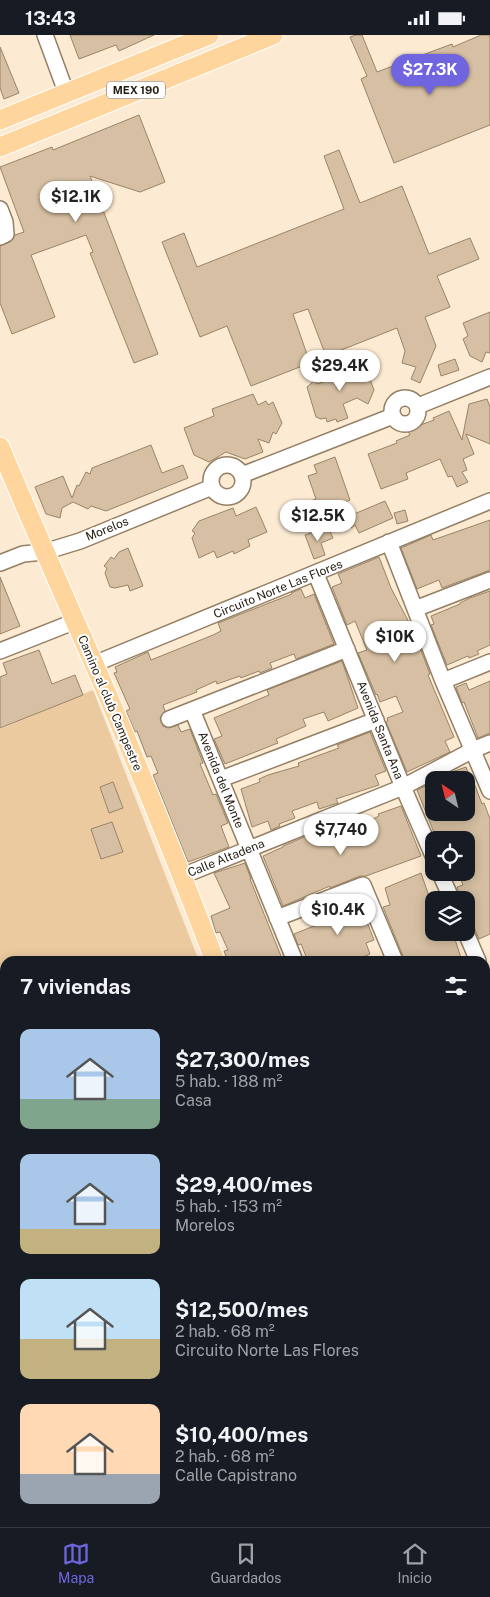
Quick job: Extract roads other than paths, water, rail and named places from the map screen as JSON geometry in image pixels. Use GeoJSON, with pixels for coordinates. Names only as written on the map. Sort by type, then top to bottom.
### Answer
{"type":"FeatureCollection","features":[{"type":"Feature","properties":{"kind":"main road","name":"MEX 190"},"geometry":{"type":"LineString","coordinates":[[0,120],[209,35]]}},
{"type":"Feature","properties":{"kind":"main road","name":"MEX 190"},"geometry":{"type":"LineString","coordinates":[[0,147],[273,35]]}},
{"type":"Feature","properties":{"kind":"main road","name":"Camino al club Campestre"},"geometry":{"type":"LineString","coordinates":[[0,447],[94,664],[182,876],[212,956]]}},
{"type":"Feature","properties":{"kind":"street"},"geometry":{"type":"LineString","coordinates":[[45,35],[66,93]]}},
{"type":"Feature","properties":{"kind":"street"},"geometry":{"type":"LineString","coordinates":[[0,209],[7,230],[6,234],[0,237]]}},
{"type":"Feature","properties":{"kind":"street","name":"Morelos"},"geometry":{"type":"LineString","coordinates":[[0,563],[23,554],[44,552],[80,541],[212,487],[212,476],[215,471],[224,465],[234,467],[242,475],[393,416],[393,407],[403,398],[412,400],[418,406],[490,377]]}},
{"type":"Feature","properties":{"kind":"street","name":"Circuito Norte Las Flores"},"geometry":{"type":"LineString","coordinates":[[94,664],[490,501]]}},
{"type":"Feature","properties":{"kind":"street"},"geometry":{"type":"LineString","coordinates":[[389,542],[443,681],[490,791]]}},
{"type":"Feature","properties":{"kind":"street","name":"Avenida Santa Ana"},"geometry":{"type":"LineString","coordinates":[[316,574],[402,787],[425,839]]}},
{"type":"Feature","properties":{"kind":"street"},"geometry":{"type":"LineString","coordinates":[[415,609],[490,580]]}},
{"type":"Feature","properties":{"kind":"street"},"geometry":{"type":"LineString","coordinates":[[0,651],[76,621]]}},
{"type":"Feature","properties":{"kind":"street"},"geometry":{"type":"LineString","coordinates":[[169,719],[347,649]]}},
{"type":"Feature","properties":{"kind":"street"},"geometry":{"type":"LineString","coordinates":[[443,681],[490,662]]}},
{"type":"Feature","properties":{"kind":"street","name":"Avenida del Monte"},"geometry":{"type":"LineString","coordinates":[[192,710],[293,956]]}},
{"type":"Feature","properties":{"kind":"street"},"geometry":{"type":"LineString","coordinates":[[221,779],[376,720]]}},
{"type":"Feature","properties":{"kind":"street","name":"Calle Altadena"},"geometry":{"type":"LineString","coordinates":[[182,876],[402,787],[490,743]]}},
{"type":"Feature","properties":{"kind":"street"},"geometry":{"type":"LineString","coordinates":[[277,918],[363,885],[393,956]]}},
{"type":"Feature","properties":{"kind":"street"},"geometry":{"type":"LineString","coordinates":[[469,941],[476,956]]}}]}
